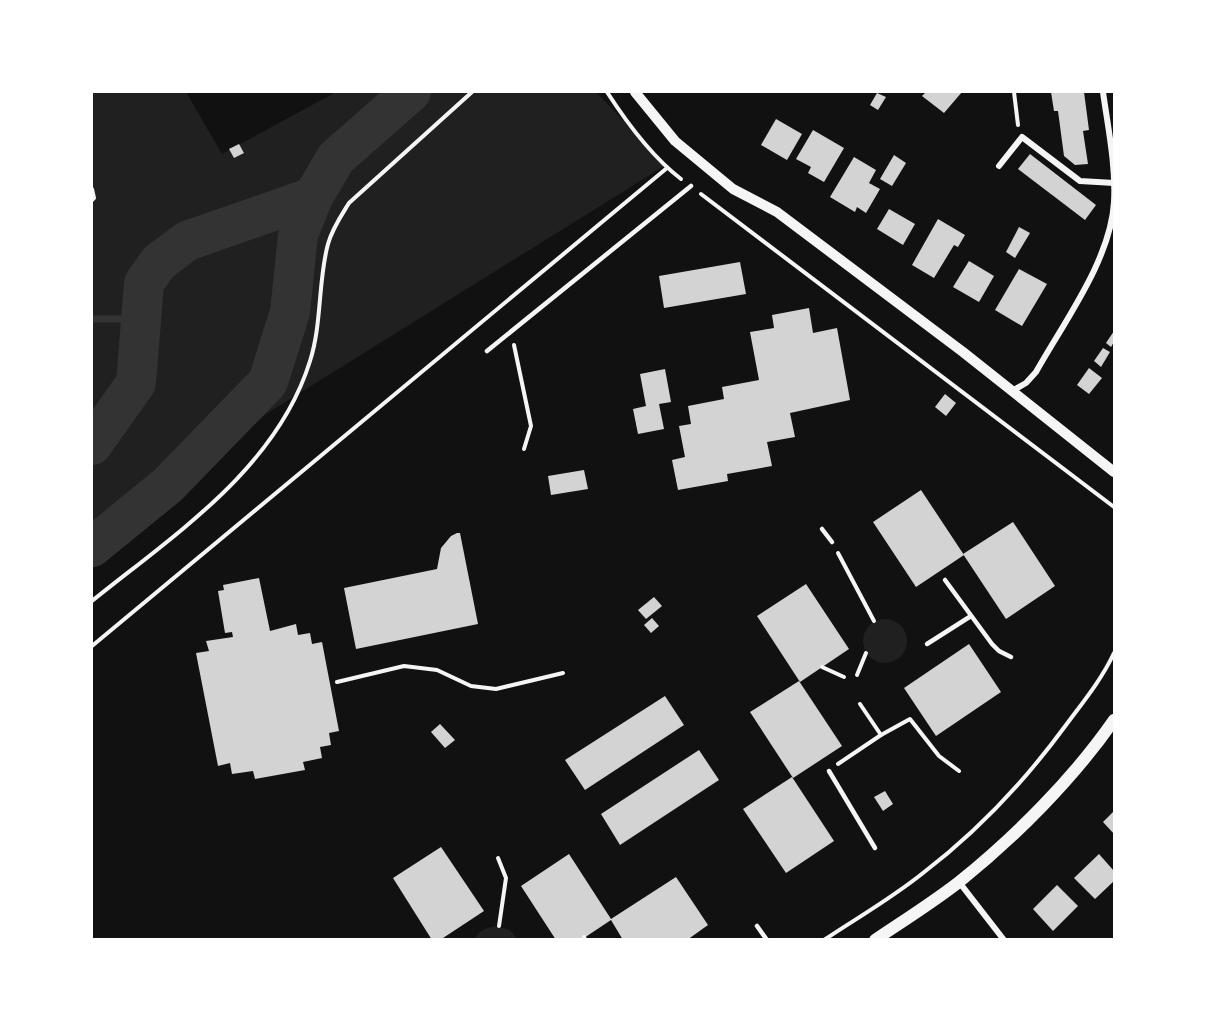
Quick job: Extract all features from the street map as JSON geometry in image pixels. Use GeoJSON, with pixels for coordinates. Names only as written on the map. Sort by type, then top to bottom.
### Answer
{"type":"FeatureCollection","features":[{"type":"Feature","properties":{"kind":"main road"},"geometry":{"type":"LineString","coordinates":[[875,939],[959,882],[1026,822],[1064,782],[1114,720]]}},
{"type":"Feature","properties":{"kind":"street"},"geometry":{"type":"LineString","coordinates":[[635,92],[675,141],[733,189],[777,212],[1012,391],[1114,472]]}},
{"type":"Feature","properties":{"kind":"street"},"geometry":{"type":"LineString","coordinates":[[1012,391],[1026,383],[1036,372],[1097,265],[1106,243],[1111,221],[1114,183],[1103,92]]}},
{"type":"Feature","properties":{"kind":"street"},"geometry":{"type":"LineString","coordinates":[[999,166],[1022,138],[1080,181],[1114,183]]}},
{"type":"Feature","properties":{"kind":"street"},"geometry":{"type":"LineString","coordinates":[[959,882],[1004,939]]}},
{"type":"Feature","properties":{"kind":"lane"},"geometry":{"type":"LineString","coordinates":[[487,351],[691,186]]}},
{"type":"Feature","properties":{"kind":"lane"},"geometry":{"type":"LineString","coordinates":[[822,529],[832,542]]}},
{"type":"Feature","properties":{"kind":"lane"},"geometry":{"type":"LineString","coordinates":[[945,580],[992,644],[999,651],[1011,657]]}},
{"type":"Feature","properties":{"kind":"lane"},"geometry":{"type":"LineString","coordinates":[[927,644],[971,616]]}},
{"type":"Feature","properties":{"kind":"lane"},"geometry":{"type":"LineString","coordinates":[[829,771],[876,848]]}},
{"type":"Feature","properties":{"kind":"lane"},"geometry":{"type":"LineString","coordinates":[[757,926],[766,939]]}},
{"type":"Feature","properties":{"kind":"path"},"geometry":{"type":"LineString","coordinates":[[92,601],[200,514],[251,464],[274,434],[299,391],[311,359],[328,244],[337,222],[349,203],[472,92]]}},
{"type":"Feature","properties":{"kind":"path"},"geometry":{"type":"LineString","coordinates":[[607,92],[623,117],[667,168],[1114,507]]}},
{"type":"Feature","properties":{"kind":"path"},"geometry":{"type":"LineString","coordinates":[[1014,92],[1022,138]]}},
{"type":"Feature","properties":{"kind":"path"},"geometry":{"type":"LineString","coordinates":[[92,646],[667,168]]}},
{"type":"Feature","properties":{"kind":"path"},"geometry":{"type":"LineString","coordinates":[[92,189],[92,201]]}},
{"type":"Feature","properties":{"kind":"path"},"geometry":{"type":"LineString","coordinates":[[509,332],[514,340],[531,426],[524,449]]}},
{"type":"Feature","properties":{"kind":"path"},"geometry":{"type":"LineString","coordinates":[[832,542],[874,621]]}},
{"type":"Feature","properties":{"kind":"path"},"geometry":{"type":"LineString","coordinates":[[856,675],[866,653]]}},
{"type":"Feature","properties":{"kind":"path"},"geometry":{"type":"LineString","coordinates":[[824,939],[921,875],[993,812],[1036,765],[1094,687],[1114,653]]}},
{"type":"Feature","properties":{"kind":"path"},"geometry":{"type":"LineString","coordinates":[[337,682],[404,666],[437,670],[471,686],[496,689],[563,673]]}},
{"type":"Feature","properties":{"kind":"path"},"geometry":{"type":"LineString","coordinates":[[822,667],[844,677]]}},
{"type":"Feature","properties":{"kind":"path"},"geometry":{"type":"LineString","coordinates":[[860,704],[881,735]]}},
{"type":"Feature","properties":{"kind":"path"},"geometry":{"type":"LineString","coordinates":[[829,771],[881,735],[910,719],[939,756],[959,771]]}},
{"type":"Feature","properties":{"kind":"path"},"geometry":{"type":"LineString","coordinates":[[498,858],[506,878],[499,926]]}},
{"type":"Feature","properties":{"kind":"shaded area"},"geometry":{"type":"Polygon","coordinates":[[[92,92],[186,92],[222,154],[336,92],[596,92],[666,165],[266,414],[92,551],[92,92]]]}},
{"type":"Feature","properties":{"kind":"shaded area"},"geometry":{"type":"Polygon","coordinates":[[[885,619],[901,625],[907,641],[901,657],[885,663],[869,657],[863,641],[869,625],[885,619]]]}},
{"type":"Feature","properties":{"kind":"shaded area"},"geometry":{"type":"Polygon","coordinates":[[[496,926],[510,930],[517,939],[474,940],[483,930],[496,926]]]}},
{"type":"Feature","properties":{"kind":"building"},"geometry":{"type":"Polygon","coordinates":[[[926,92],[962,92],[944,113],[922,96],[926,92]]]}},
{"type":"Feature","properties":{"kind":"building"},"geometry":{"type":"Polygon","coordinates":[[[1051,92],[1084,92],[1089,130],[1083,131],[1088,164],[1075,165],[1064,156],[1058,111],[1054,111],[1051,92]]]}},
{"type":"Feature","properties":{"kind":"building"},"geometry":{"type":"Polygon","coordinates":[[[877,93],[886,97],[878,110],[870,105],[877,93]]]}},
{"type":"Feature","properties":{"kind":"building"},"geometry":{"type":"Polygon","coordinates":[[[776,119],[802,134],[787,160],[761,145],[776,119]]]}},
{"type":"Feature","properties":{"kind":"building"},"geometry":{"type":"Polygon","coordinates":[[[813,130],[844,148],[824,182],[808,173],[811,167],[796,159],[813,130]]]}},
{"type":"Feature","properties":{"kind":"building"},"geometry":{"type":"Polygon","coordinates":[[[239,144],[244,153],[234,158],[229,149],[239,144]]]}},
{"type":"Feature","properties":{"kind":"building"},"geometry":{"type":"Polygon","coordinates":[[[1030,154],[1096,205],[1085,220],[1018,169],[1030,154]]]}},
{"type":"Feature","properties":{"kind":"building"},"geometry":{"type":"Polygon","coordinates":[[[894,155],[906,163],[892,186],[880,179],[894,155]]]}},
{"type":"Feature","properties":{"kind":"building"},"geometry":{"type":"Polygon","coordinates":[[[854,157],[876,170],[869,183],[880,189],[866,213],[857,207],[855,212],[830,197],[854,157]]]}},
{"type":"Feature","properties":{"kind":"building"},"geometry":{"type":"Polygon","coordinates":[[[889,209],[915,224],[903,245],[877,229],[889,209]]]}},
{"type":"Feature","properties":{"kind":"building"},"geometry":{"type":"Polygon","coordinates":[[[938,219],[965,235],[958,247],[954,245],[934,278],[912,265],[938,219]]]}},
{"type":"Feature","properties":{"kind":"building"},"geometry":{"type":"Polygon","coordinates":[[[1019,227],[1030,233],[1015,258],[1006,252],[1019,227]]]}},
{"type":"Feature","properties":{"kind":"building"},"geometry":{"type":"Polygon","coordinates":[[[969,261],[994,276],[979,302],[953,287],[969,261]]]}},
{"type":"Feature","properties":{"kind":"building"},"geometry":{"type":"Polygon","coordinates":[[[740,262],[746,294],[664,308],[659,276],[740,262]]]}},
{"type":"Feature","properties":{"kind":"building"},"geometry":{"type":"Polygon","coordinates":[[[1019,269],[1047,284],[1022,326],[995,310],[1019,269]]]}},
{"type":"Feature","properties":{"kind":"building"},"geometry":{"type":"Polygon","coordinates":[[[809,308],[813,333],[837,328],[850,400],[790,413],[795,437],[767,442],[772,466],[727,474],[728,481],[678,490],[672,460],[685,457],[679,426],[691,424],[688,406],[724,399],[722,387],[759,380],[750,332],[774,328],[772,315],[809,308]]]}},
{"type":"Feature","properties":{"kind":"building"},"geometry":{"type":"Polygon","coordinates":[[[1114,331],[1114,342],[1111,347],[1106,343],[1114,331]]]}},
{"type":"Feature","properties":{"kind":"building"},"geometry":{"type":"Polygon","coordinates":[[[1103,348],[1110,352],[1101,367],[1094,361],[1103,348]]]}},
{"type":"Feature","properties":{"kind":"building"},"geometry":{"type":"Polygon","coordinates":[[[1089,368],[1102,378],[1089,394],[1077,385],[1089,368]]]}},
{"type":"Feature","properties":{"kind":"building"},"geometry":{"type":"Polygon","coordinates":[[[665,369],[671,402],[659,404],[664,429],[638,434],[633,409],[646,406],[640,374],[665,369]]]}},
{"type":"Feature","properties":{"kind":"building"},"geometry":{"type":"Polygon","coordinates":[[[945,394],[956,403],[946,416],[935,407],[945,394]]]}},
{"type":"Feature","properties":{"kind":"building"},"geometry":{"type":"Polygon","coordinates":[[[584,470],[588,489],[551,495],[548,476],[584,470]]]}},
{"type":"Feature","properties":{"kind":"building"},"geometry":{"type":"Polygon","coordinates":[[[921,490],[964,555],[916,587],[873,522],[921,490]]]}},
{"type":"Feature","properties":{"kind":"building"},"geometry":{"type":"Polygon","coordinates":[[[1013,522],[1055,586],[1006,619],[963,554],[1013,522]]]}},
{"type":"Feature","properties":{"kind":"building"},"geometry":{"type":"Polygon","coordinates":[[[460,533],[478,624],[356,649],[344,588],[437,569],[441,548],[451,536],[460,533]]]}},
{"type":"Feature","properties":{"kind":"building"},"geometry":{"type":"Polygon","coordinates":[[[259,578],[270,631],[296,624],[298,635],[310,633],[312,644],[322,642],[339,731],[329,733],[331,745],[320,747],[322,758],[303,762],[305,770],[255,779],[253,771],[232,774],[230,763],[218,766],[196,653],[209,651],[206,641],[233,637],[232,632],[225,633],[218,591],[224,590],[223,585],[259,578]]]}},
{"type":"Feature","properties":{"kind":"building"},"geometry":{"type":"Polygon","coordinates":[[[806,584],[849,649],[800,682],[757,616],[806,584]]]}},
{"type":"Feature","properties":{"kind":"building"},"geometry":{"type":"Polygon","coordinates":[[[654,597],[662,606],[646,619],[638,610],[654,597]]]}},
{"type":"Feature","properties":{"kind":"building"},"geometry":{"type":"Polygon","coordinates":[[[652,618],[659,626],[651,633],[644,625],[652,618]]]}},
{"type":"Feature","properties":{"kind":"building"},"geometry":{"type":"Polygon","coordinates":[[[969,644],[1001,692],[936,736],[904,688],[969,644]]]}},
{"type":"Feature","properties":{"kind":"building"},"geometry":{"type":"Polygon","coordinates":[[[799,681],[842,746],[793,778],[750,712],[799,681]]]}},
{"type":"Feature","properties":{"kind":"building"},"geometry":{"type":"Polygon","coordinates":[[[665,696],[684,725],[585,790],[565,760],[665,696]]]}},
{"type":"Feature","properties":{"kind":"building"},"geometry":{"type":"Polygon","coordinates":[[[440,724],[455,740],[445,748],[431,732],[440,724]]]}},
{"type":"Feature","properties":{"kind":"building"},"geometry":{"type":"Polygon","coordinates":[[[699,750],[719,780],[620,845],[601,814],[699,750]]]}},
{"type":"Feature","properties":{"kind":"building"},"geometry":{"type":"Polygon","coordinates":[[[792,777],[834,841],[786,873],[743,809],[792,777]]]}},
{"type":"Feature","properties":{"kind":"building"},"geometry":{"type":"Polygon","coordinates":[[[885,791],[893,804],[883,811],[874,797],[885,791]]]}},
{"type":"Feature","properties":{"kind":"building"},"geometry":{"type":"Polygon","coordinates":[[[1114,811],[1114,834],[1103,822],[1114,811]]]}},
{"type":"Feature","properties":{"kind":"building"},"geometry":{"type":"Polygon","coordinates":[[[441,847],[484,911],[440,940],[432,940],[393,878],[441,847]]]}},
{"type":"Feature","properties":{"kind":"building"},"geometry":{"type":"Polygon","coordinates":[[[569,854],[611,919],[676,877],[708,925],[687,940],[623,940],[611,920],[581,940],[556,940],[521,886],[569,854]]]}},
{"type":"Feature","properties":{"kind":"building"},"geometry":{"type":"Polygon","coordinates":[[[1099,854],[1114,871],[1114,881],[1095,899],[1074,878],[1099,854]]]}},
{"type":"Feature","properties":{"kind":"building"},"geometry":{"type":"Polygon","coordinates":[[[1057,885],[1078,906],[1053,931],[1033,909],[1057,885]]]}},
{"type":"Feature","properties":{"kind":"waterway"},"geometry":{"type":"LineString","coordinates":[[92,547],[168,485],[268,382],[290,312],[298,235],[313,197],[336,158],[411,92]]}},
{"type":"Feature","properties":{"kind":"waterway"},"geometry":{"type":"LineString","coordinates":[[92,445],[136,383],[144,283],[159,262],[187,241],[313,197]]}},
{"type":"Feature","properties":{"kind":"waterway"},"geometry":{"type":"LineString","coordinates":[[92,319],[141,319]]}}]}
